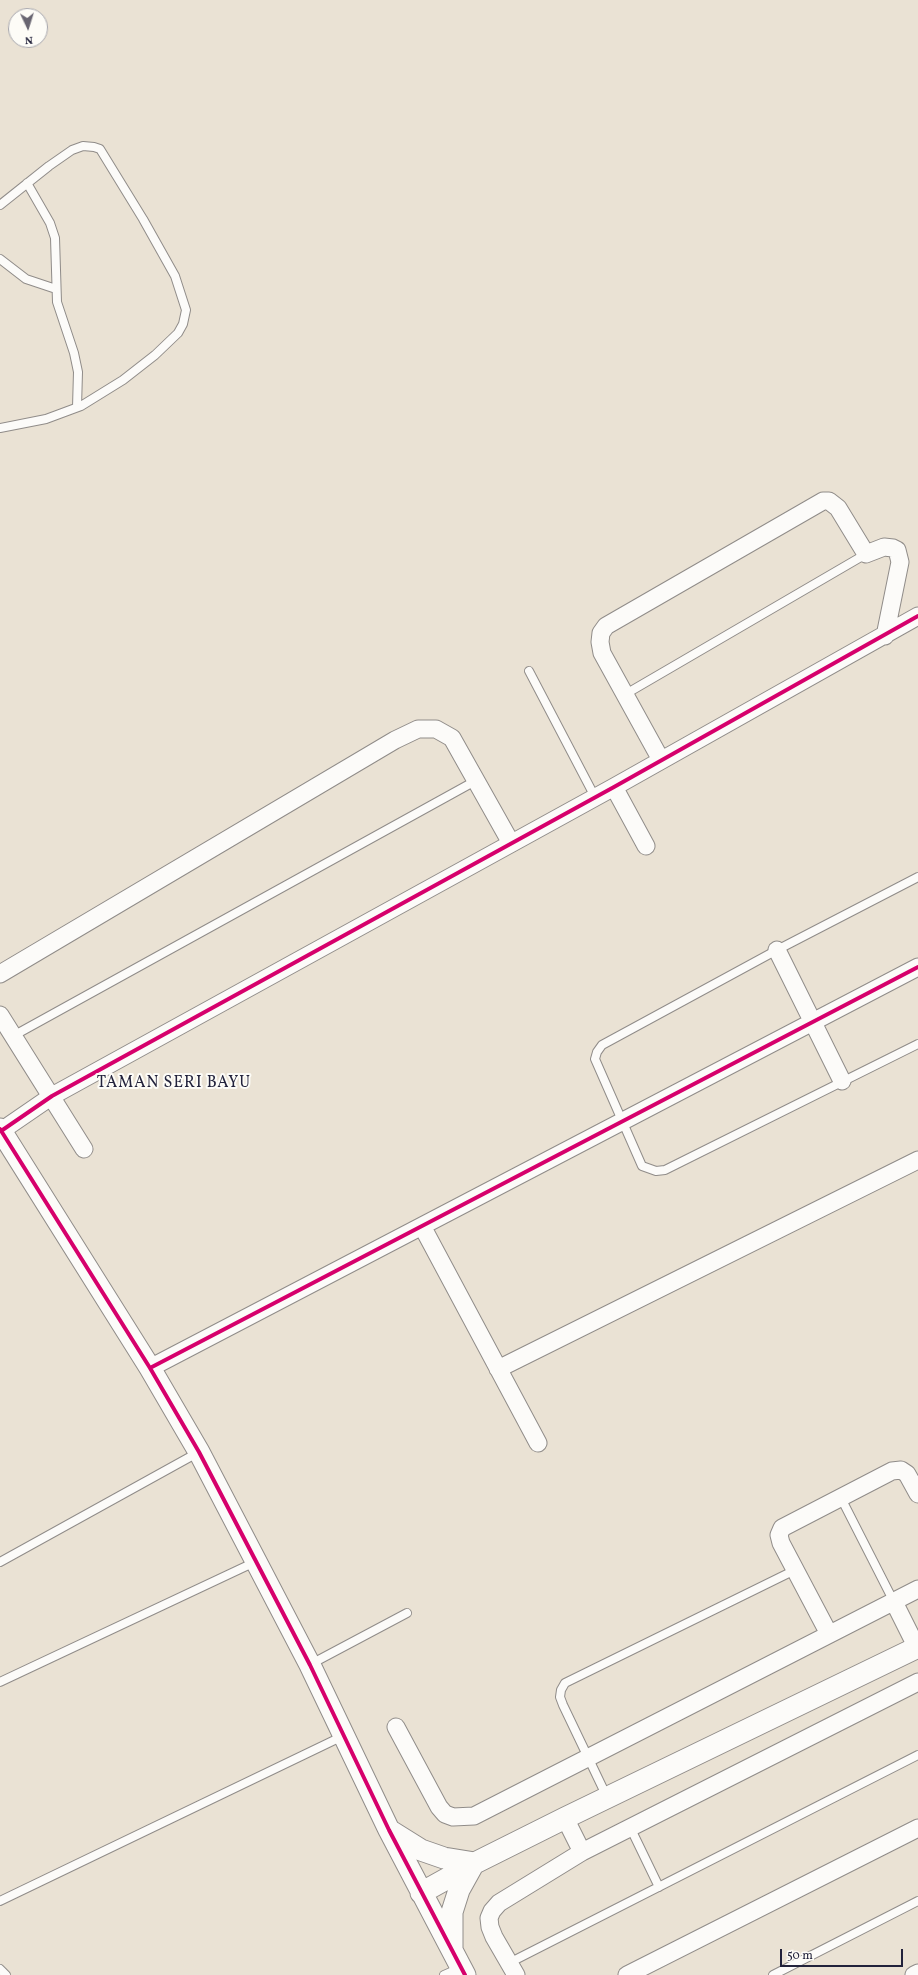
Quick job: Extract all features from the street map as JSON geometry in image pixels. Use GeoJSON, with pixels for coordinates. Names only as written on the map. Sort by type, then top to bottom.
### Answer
{"type":"FeatureCollection","features":[{"type":"Feature","properties":{"kind":"street"},"geometry":{"type":"LineString","coordinates":[[661,760],[602,653],[600,642],[601,633],[606,626],[823,501],[829,501],[838,508],[866,554],[884,547],[897,550],[900,562],[885,636]]}},
{"type":"Feature","properties":{"kind":"street"},"geometry":{"type":"LineString","coordinates":[[456,1968],[310,1665],[198,1452],[150,1368],[1,1130],[52,1096],[614,787],[885,636],[918,616]]}},
{"type":"Feature","properties":{"kind":"street"},"geometry":{"type":"LineString","coordinates":[[0,974],[395,740],[418,729],[436,728],[452,738],[477,780],[511,843]]}},
{"type":"Feature","properties":{"kind":"street"},"geometry":{"type":"LineString","coordinates":[[614,787],[646,846]]}},
{"type":"Feature","properties":{"kind":"street"},"geometry":{"type":"LineString","coordinates":[[777,950],[814,1021],[842,1081]]}},
{"type":"Feature","properties":{"kind":"street"},"geometry":{"type":"LineString","coordinates":[[150,1368],[918,967]]}},
{"type":"Feature","properties":{"kind":"street"},"geometry":{"type":"LineString","coordinates":[[0,1015],[84,1149]]}},
{"type":"Feature","properties":{"kind":"street"},"geometry":{"type":"LineString","coordinates":[[498,1369],[918,1160]]}},
{"type":"Feature","properties":{"kind":"street"},"geometry":{"type":"LineString","coordinates":[[422,1226],[538,1443]]}},
{"type":"Feature","properties":{"kind":"street"},"geometry":{"type":"LineString","coordinates":[[829,1634],[781,1543],[779,1534],[782,1528],[892,1471],[901,1470],[907,1474],[918,1494]]}},
{"type":"Feature","properties":{"kind":"street"},"geometry":{"type":"LineString","coordinates":[[396,1727],[439,1807],[445,1814],[453,1817],[474,1816],[918,1589]]}},
{"type":"Feature","properties":{"kind":"street"},"geometry":{"type":"LineString","coordinates":[[421,1893],[475,1863],[565,1818],[917,1647],[894,1602]]}},
{"type":"Feature","properties":{"kind":"street"},"geometry":{"type":"LineString","coordinates":[[512,1969],[490,1927],[489,1918],[492,1911],[499,1903],[582,1852],[918,1682]]}},
{"type":"Feature","properties":{"kind":"street"},"geometry":{"type":"LineString","coordinates":[[565,1818],[582,1852]]}},
{"type":"Feature","properties":{"kind":"street"},"geometry":{"type":"LineString","coordinates":[[627,1975],[918,1828]]}},
{"type":"Feature","properties":{"kind":"street"},"geometry":{"type":"LineString","coordinates":[[389,1830],[421,1850],[444,1858],[475,1863]]}},
{"type":"Feature","properties":{"kind":"street"},"geometry":{"type":"LineString","coordinates":[[456,1968],[452,1912],[459,1890],[475,1863]]}},
{"type":"Feature","properties":{"kind":"street"},"geometry":{"type":"LineString","coordinates":[[914,1975],[918,1973]]}},
{"type":"Feature","properties":{"kind":"lane"},"geometry":{"type":"LineString","coordinates":[[0,205],[72,150],[83,146],[100,149],[143,219],[175,276],[186,310],[183,324],[178,333],[155,355],[123,380],[77,407],[46,419],[0,428]]}},
{"type":"Feature","properties":{"kind":"lane"},"geometry":{"type":"LineString","coordinates":[[27,183],[50,223],[55,238],[57,302],[70,337],[77,365],[77,407]]}},
{"type":"Feature","properties":{"kind":"lane"},"geometry":{"type":"LineString","coordinates":[[0,258],[26,279],[56,288]]}},
{"type":"Feature","properties":{"kind":"lane"},"geometry":{"type":"LineString","coordinates":[[624,695],[866,554]]}},
{"type":"Feature","properties":{"kind":"lane"},"geometry":{"type":"LineString","coordinates":[[530,671],[595,797]]}},
{"type":"Feature","properties":{"kind":"lane"},"geometry":{"type":"LineString","coordinates":[[13,1036],[477,780]]}},
{"type":"Feature","properties":{"kind":"lane"},"geometry":{"type":"LineString","coordinates":[[918,877],[777,950],[602,1045],[597,1052],[595,1059],[642,1166],[656,1171],[665,1170],[918,1044]]}},
{"type":"Feature","properties":{"kind":"lane"},"geometry":{"type":"LineString","coordinates":[[0,1562],[198,1452]]}},
{"type":"Feature","properties":{"kind":"lane"},"geometry":{"type":"LineString","coordinates":[[841,1498],[894,1602]]}},
{"type":"Feature","properties":{"kind":"lane"},"geometry":{"type":"LineString","coordinates":[[1,1679],[255,1562]]}},
{"type":"Feature","properties":{"kind":"lane"},"geometry":{"type":"LineString","coordinates":[[607,1798],[560,1697],[561,1690],[565,1683],[795,1570]]}},
{"type":"Feature","properties":{"kind":"lane"},"geometry":{"type":"LineString","coordinates":[[310,1665],[406,1613]]}},
{"type":"Feature","properties":{"kind":"lane"},"geometry":{"type":"LineString","coordinates":[[0,1901],[344,1736]]}},
{"type":"Feature","properties":{"kind":"lane"},"geometry":{"type":"LineString","coordinates":[[512,1969],[659,1888],[918,1755]]}},
{"type":"Feature","properties":{"kind":"lane"},"geometry":{"type":"LineString","coordinates":[[630,1827],[659,1888]]}},
{"type":"Feature","properties":{"kind":"lane"},"geometry":{"type":"LineString","coordinates":[[773,1975],[918,1900]]}},
{"type":"Feature","properties":{"kind":"lane"},"geometry":{"type":"LineString","coordinates":[[0,1969],[6,1975]]}},
{"type":"Feature","properties":{"kind":"cycle path"},"geometry":{"type":"LineString","coordinates":[[1,1131],[52,1096],[614,787],[918,616]]}},
{"type":"Feature","properties":{"kind":"cycle path"},"geometry":{"type":"LineString","coordinates":[[150,1368],[918,967]]}},
{"type":"Feature","properties":{"kind":"cycle path"},"geometry":{"type":"LineString","coordinates":[[0,1129],[150,1368],[199,1452],[310,1665],[389,1830],[465,1975]]}},
{"type":"Feature","properties":{"kind":"district","name":"TAMAN SERI BAYU"},"geometry":{"type":"Point","coordinates":[174,1084]}}]}
